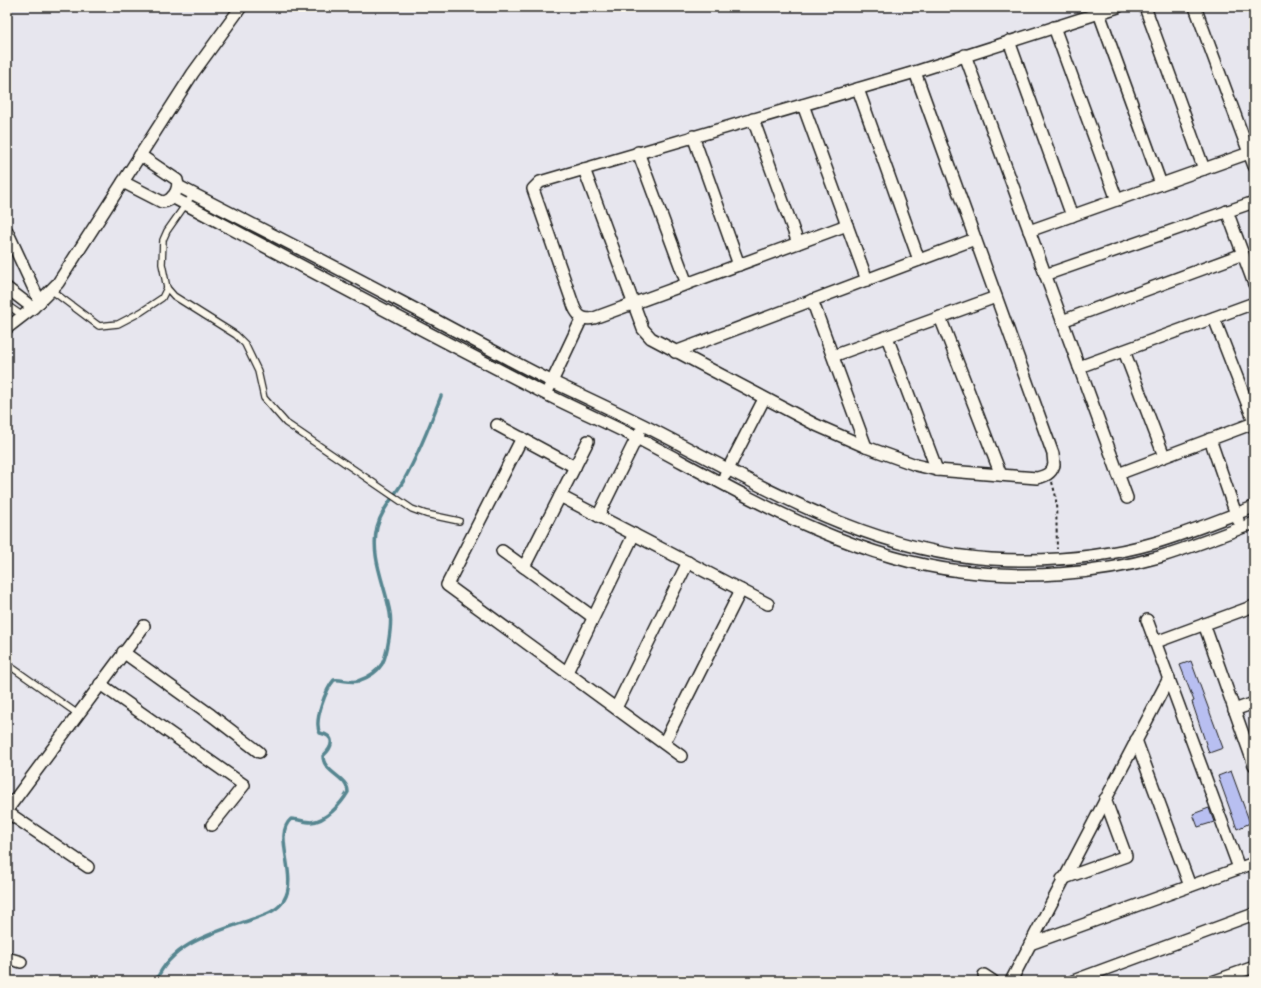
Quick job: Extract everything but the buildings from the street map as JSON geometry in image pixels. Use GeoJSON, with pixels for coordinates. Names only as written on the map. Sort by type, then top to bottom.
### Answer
{"type":"FeatureCollection","features":[{"type":"Feature","properties":{"kind":"street"},"geometry":{"type":"LineString","coordinates":[[7,328],[37,305],[51,290],[73,261],[193,73],[241,7]]}},
{"type":"Feature","properties":{"kind":"street"},"geometry":{"type":"LineString","coordinates":[[582,318],[574,307],[533,188],[540,182],[638,152],[915,72],[1118,7]]}},
{"type":"Feature","properties":{"kind":"street"},"geometry":{"type":"LineString","coordinates":[[1145,7],[1204,169]]}},
{"type":"Feature","properties":{"kind":"street"},"geometry":{"type":"LineString","coordinates":[[1195,7],[1254,166]]}},
{"type":"Feature","properties":{"kind":"street"},"geometry":{"type":"LineString","coordinates":[[1099,13],[1161,184]]}},
{"type":"Feature","properties":{"kind":"street"},"geometry":{"type":"LineString","coordinates":[[1054,27],[1117,200]]}},
{"type":"Feature","properties":{"kind":"street"},"geometry":{"type":"LineString","coordinates":[[1009,41],[1072,216]]}},
{"type":"Feature","properties":{"kind":"street"},"geometry":{"type":"LineString","coordinates":[[965,55],[1127,498]]}},
{"type":"Feature","properties":{"kind":"street"},"geometry":{"type":"LineString","coordinates":[[584,169],[643,329],[648,336],[764,399],[816,425],[866,447],[916,465],[937,470],[1037,478],[1049,474],[1054,465],[1053,454],[915,72]]}},
{"type":"Feature","properties":{"kind":"street"},"geometry":{"type":"LineString","coordinates":[[858,89],[919,260]]}},
{"type":"Feature","properties":{"kind":"street"},"geometry":{"type":"LineString","coordinates":[[803,105],[866,280]]}},
{"type":"Feature","properties":{"kind":"street"},"geometry":{"type":"LineString","coordinates":[[753,119],[798,243]]}},
{"type":"Feature","properties":{"kind":"street"},"geometry":{"type":"LineString","coordinates":[[693,136],[739,265]]}},
{"type":"Feature","properties":{"kind":"street"},"geometry":{"type":"LineString","coordinates":[[638,152],[687,284]]}},
{"type":"Feature","properties":{"kind":"street"},"geometry":{"type":"LineString","coordinates":[[1029,231],[1249,153]]}},
{"type":"Feature","properties":{"kind":"street"},"geometry":{"type":"LineString","coordinates":[[123,182],[162,202],[168,202],[172,197],[178,186],[176,178],[140,155]]}},
{"type":"Feature","properties":{"kind":"street"},"geometry":{"type":"LineString","coordinates":[[178,186],[552,381],[643,425],[728,469],[837,521],[866,533],[924,549],[990,559],[1089,556],[1139,547],[1254,507]]}},
{"type":"Feature","properties":{"kind":"street"},"geometry":{"type":"LineString","coordinates":[[172,197],[546,394],[637,438],[722,483],[824,532],[861,547],[921,564],[988,574],[1058,574],[1096,570],[1143,561],[1254,523]]}},
{"type":"Feature","properties":{"kind":"street"},"geometry":{"type":"LineString","coordinates":[[1045,275],[1254,202]]}},
{"type":"Feature","properties":{"kind":"street"},"geometry":{"type":"LineString","coordinates":[[1227,211],[1254,284]]}},
{"type":"Feature","properties":{"kind":"street"},"geometry":{"type":"LineString","coordinates":[[582,318],[594,318],[847,225]]}},
{"type":"Feature","properties":{"kind":"street"},"geometry":{"type":"LineString","coordinates":[[7,231],[37,305]]}},
{"type":"Feature","properties":{"kind":"street"},"geometry":{"type":"LineString","coordinates":[[675,352],[975,239]]}},
{"type":"Feature","properties":{"kind":"street"},"geometry":{"type":"LineString","coordinates":[[1062,321],[1243,254]]}},
{"type":"Feature","properties":{"kind":"street"},"geometry":{"type":"LineString","coordinates":[[7,288],[37,305]]}},
{"type":"Feature","properties":{"kind":"street"},"geometry":{"type":"LineString","coordinates":[[833,356],[996,297]]}},
{"type":"Feature","properties":{"kind":"street"},"geometry":{"type":"LineString","coordinates":[[812,300],[866,447]]}},
{"type":"Feature","properties":{"kind":"street"},"geometry":{"type":"LineString","coordinates":[[1079,367],[1254,303]]}},
{"type":"Feature","properties":{"kind":"street"},"geometry":{"type":"LineString","coordinates":[[546,394],[582,318]]}},
{"type":"Feature","properties":{"kind":"street"},"geometry":{"type":"LineString","coordinates":[[940,318],[1000,475]]}},
{"type":"Feature","properties":{"kind":"street"},"geometry":{"type":"LineString","coordinates":[[1118,474],[1254,422],[1214,318]]}},
{"type":"Feature","properties":{"kind":"street"},"geometry":{"type":"LineString","coordinates":[[887,337],[937,470]]}},
{"type":"Feature","properties":{"kind":"street"},"geometry":{"type":"LineString","coordinates":[[1124,351],[1164,456]]}},
{"type":"Feature","properties":{"kind":"street"},"geometry":{"type":"LineString","coordinates":[[722,483],[764,399]]}},
{"type":"Feature","properties":{"kind":"street"},"geometry":{"type":"LineString","coordinates":[[497,425],[575,467]]}},
{"type":"Feature","properties":{"kind":"street"},"geometry":{"type":"LineString","coordinates":[[598,516],[643,425]]}},
{"type":"Feature","properties":{"kind":"street"},"geometry":{"type":"LineString","coordinates":[[522,438],[447,585],[681,756]]}},
{"type":"Feature","properties":{"kind":"street"},"geometry":{"type":"LineString","coordinates":[[1210,439],[1241,528]]}},
{"type":"Feature","properties":{"kind":"street"},"geometry":{"type":"LineString","coordinates":[[524,567],[588,441]]}},
{"type":"Feature","properties":{"kind":"street"},"geometry":{"type":"LineString","coordinates":[[560,496],[768,604]]}},
{"type":"Feature","properties":{"kind":"street"},"geometry":{"type":"LineString","coordinates":[[567,672],[634,534]]}},
{"type":"Feature","properties":{"kind":"street"},"geometry":{"type":"LineString","coordinates":[[921,564],[924,549]]}},
{"type":"Feature","properties":{"kind":"street"},"geometry":{"type":"LineString","coordinates":[[502,551],[593,617]]}},
{"type":"Feature","properties":{"kind":"street"},"geometry":{"type":"LineString","coordinates":[[1058,558],[1058,574]]}},
{"type":"Feature","properties":{"kind":"street"},"geometry":{"type":"LineString","coordinates":[[616,708],[688,562]]}},
{"type":"Feature","properties":{"kind":"street"},"geometry":{"type":"LineString","coordinates":[[664,743],[741,590]]}},
{"type":"Feature","properties":{"kind":"street"},"geometry":{"type":"LineString","coordinates":[[1156,642],[1204,624],[1253,609]]}},
{"type":"Feature","properties":{"kind":"street"},"geometry":{"type":"LineString","coordinates":[[1147,620],[1239,868]]}},
{"type":"Feature","properties":{"kind":"street"},"geometry":{"type":"LineString","coordinates":[[1204,624],[1253,759]]}},
{"type":"Feature","properties":{"kind":"street"},"geometry":{"type":"LineString","coordinates":[[88,867],[7,811],[123,652],[144,626]]}},
{"type":"Feature","properties":{"kind":"street"},"geometry":{"type":"LineString","coordinates":[[123,652],[211,715],[259,752]]}},
{"type":"Feature","properties":{"kind":"street"},"geometry":{"type":"LineString","coordinates":[[1011,981],[1062,879],[1169,678]]}},
{"type":"Feature","properties":{"kind":"street"},"geometry":{"type":"LineString","coordinates":[[100,684],[244,785],[212,825]]}},
{"type":"Feature","properties":{"kind":"street"},"geometry":{"type":"LineString","coordinates":[[1234,710],[1254,703]]}},
{"type":"Feature","properties":{"kind":"street"},"geometry":{"type":"LineString","coordinates":[[1136,740],[1190,886]]}},
{"type":"Feature","properties":{"kind":"street"},"geometry":{"type":"LineString","coordinates":[[1062,879],[1126,856],[1105,799]]}},
{"type":"Feature","properties":{"kind":"street"},"geometry":{"type":"LineString","coordinates":[[1030,944],[1254,863]]}},
{"type":"Feature","properties":{"kind":"street"},"geometry":{"type":"LineString","coordinates":[[1073,981],[1254,914]]}},
{"type":"Feature","properties":{"kind":"street"},"geometry":{"type":"LineString","coordinates":[[7,958],[21,962]]}},
{"type":"Feature","properties":{"kind":"street"},"geometry":{"type":"LineString","coordinates":[[1214,981],[1254,967]]}},
{"type":"Feature","properties":{"kind":"lane"},"geometry":{"type":"LineString","coordinates":[[193,194],[167,231],[163,240],[162,264],[167,288],[174,296],[236,335],[245,344],[258,371],[264,398],[286,423],[412,509],[426,514],[459,521]]}},
{"type":"Feature","properties":{"kind":"lane"},"geometry":{"type":"LineString","coordinates":[[51,290],[99,326],[118,324],[140,312],[162,298],[167,288]]}},
{"type":"Feature","properties":{"kind":"lane"},"geometry":{"type":"LineString","coordinates":[[7,305],[23,316]]}},
{"type":"Feature","properties":{"kind":"lane"},"geometry":{"type":"LineString","coordinates":[[7,664],[78,714]]}},
{"type":"Feature","properties":{"kind":"path"},"geometry":{"type":"LineString","coordinates":[[1049,474],[1056,497],[1058,558]]}},
{"type":"Feature","properties":{"kind":"waterway"},"geometry":{"type":"LineString","coordinates":[[156,981],[163,968],[173,957],[197,940],[266,914],[278,907],[284,900],[288,890],[289,879],[284,845],[286,826],[291,819],[311,822],[322,819],[337,807],[348,792],[344,782],[331,771],[324,762],[323,756],[331,746],[331,739],[325,734],[320,733],[318,728],[319,714],[327,691],[334,680],[352,682],[361,680],[377,670],[384,659],[389,638],[390,613],[375,549],[377,527],[385,508],[404,480],[415,460],[441,396]]}}]}
